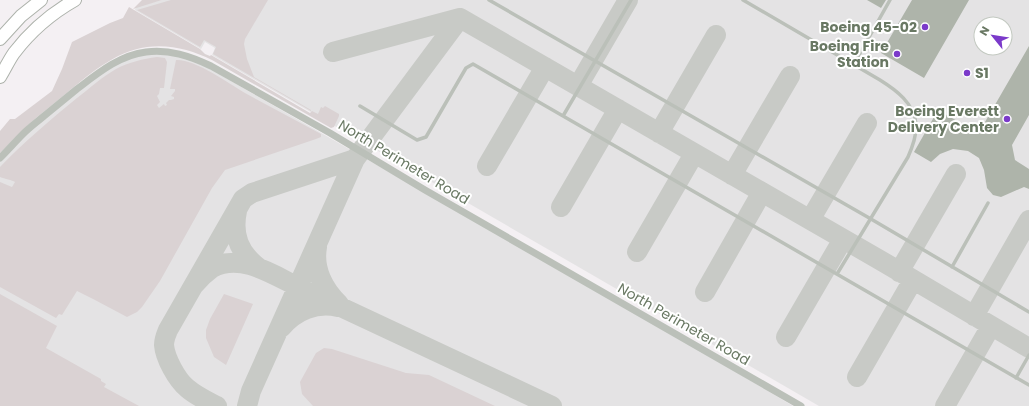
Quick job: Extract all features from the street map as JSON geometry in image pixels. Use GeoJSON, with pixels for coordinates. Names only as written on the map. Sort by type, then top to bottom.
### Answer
{"type":"FeatureCollection","features":[{"type":"Feature","properties":{"kind":"highway"},"geometry":{"type":"LineString","coordinates":[[0,39],[21,16],[41,0]]}},
{"type":"Feature","properties":{"kind":"highway"},"geometry":{"type":"LineString","coordinates":[[0,71],[28,37],[47,19],[64,6],[75,0]]}},
{"type":"Feature","properties":{"kind":"highway"},"geometry":{"type":"LineString","coordinates":[[0,77],[14,54]]}},
{"type":"Feature","properties":{"kind":"street","name":"North Perimeter Road"},"geometry":{"type":"LineString","coordinates":[[0,158],[24,133],[68,96],[102,70],[122,59],[146,52],[159,51],[173,52],[196,59],[330,133],[425,190],[801,406]]}},
{"type":"Feature","properties":{"kind":"lane"},"geometry":{"type":"LineString","coordinates":[[489,0],[1029,312]]}},
{"type":"Feature","properties":{"kind":"lane"},"geometry":{"type":"LineString","coordinates":[[563,116],[631,0]]}},
{"type":"Feature","properties":{"kind":"lane"},"geometry":{"type":"LineString","coordinates":[[743,0],[854,64],[894,89],[904,98],[914,115],[916,126],[913,145],[908,157],[837,274]]}},
{"type":"Feature","properties":{"kind":"lane"},"geometry":{"type":"LineString","coordinates":[[854,64],[890,0]]}},
{"type":"Feature","properties":{"kind":"lane"},"geometry":{"type":"LineString","coordinates":[[360,106],[417,140],[426,137],[466,68],[473,64],[1029,385]]}},
{"type":"Feature","properties":{"kind":"lane"},"geometry":{"type":"LineString","coordinates":[[952,267],[988,203]]}},
{"type":"Feature","properties":{"kind":"lane"},"geometry":{"type":"LineString","coordinates":[[1016,378],[1029,355]]}},
{"type":"Feature","properties":{"kind":"shaded area"},"geometry":{"type":"Polygon","coordinates":[[[142,0],[162,0],[133,9],[142,0]]]}},
{"type":"Feature","properties":{"kind":"shaded area"},"geometry":{"type":"Polygon","coordinates":[[[162,0],[1029,0],[1029,406],[819,406],[212,55],[215,48],[205,42],[201,49],[135,10],[136,7],[162,0]]]}},
{"type":"Feature","properties":{"kind":"shaded area"},"geometry":{"type":"Polygon","coordinates":[[[171,0],[268,0],[245,39],[244,44],[247,59],[254,77],[311,111],[213,54],[216,47],[204,40],[200,47],[137,10],[171,0]]]}},
{"type":"Feature","properties":{"kind":"shaded area"},"geometry":{"type":"Polygon","coordinates":[[[129,7],[200,49],[205,54],[211,55],[310,113],[312,111],[318,114],[321,107],[323,108],[325,106],[339,114],[334,127],[331,128],[204,56],[172,47],[156,46],[135,49],[102,66],[82,80],[37,118],[0,153],[0,131],[10,119],[15,119],[52,91],[72,42],[123,18],[129,7]]]}},
{"type":"Feature","properties":{"kind":"shaded area"},"geometry":{"type":"Polygon","coordinates":[[[173,52],[205,66],[793,406],[0,406],[0,158],[24,133],[103,70],[134,55],[173,52]]]}},
{"type":"Feature","properties":{"kind":"shaded area"},"geometry":{"type":"Polygon","coordinates":[[[157,57],[165,58],[167,62],[164,88],[160,88],[157,96],[160,102],[157,105],[159,108],[164,104],[165,106],[167,105],[166,103],[169,100],[174,99],[174,97],[171,96],[175,89],[170,89],[176,60],[184,61],[202,67],[245,93],[321,134],[321,137],[225,170],[212,188],[160,281],[137,312],[127,317],[77,291],[62,315],[59,314],[56,318],[0,287],[0,182],[12,187],[15,182],[0,177],[0,167],[47,123],[106,76],[126,64],[157,57]]]}},
{"type":"Feature","properties":{"kind":"shaded area"},"geometry":{"type":"Polygon","coordinates":[[[0,294],[57,326],[46,348],[101,379],[101,381],[106,384],[104,387],[139,406],[0,406],[0,294]]]}},
{"type":"Feature","properties":{"kind":"shaded area"},"geometry":{"type":"Polygon","coordinates":[[[224,294],[253,304],[226,365],[214,357],[206,338],[206,330],[210,319],[224,294]]]}},
{"type":"Feature","properties":{"kind":"shaded area"},"geometry":{"type":"Polygon","coordinates":[[[324,348],[332,349],[406,373],[429,375],[495,406],[313,406],[302,394],[300,382],[316,353],[324,348]]]}},
{"type":"Feature","properties":{"kind":"building"},"geometry":{"type":"Polygon","coordinates":[[[867,0],[886,0],[881,8],[867,0]]]}},
{"type":"Feature","properties":{"kind":"building","name":"Boeing 45-02"},"geometry":{"type":"Polygon","coordinates":[[[912,0],[969,0],[924,78],[881,53],[912,0]]]}},
{"type":"Feature","properties":{"kind":"building","name":"Boeing Everett Delivery Center"},"geometry":{"type":"Polygon","coordinates":[[[1029,46],[1029,115],[1012,145],[1015,160],[1029,169],[1029,189],[1024,187],[1001,197],[993,195],[987,188],[984,170],[979,158],[968,151],[953,149],[940,154],[931,162],[914,152],[938,110],[966,126],[976,127],[985,122],[1029,46]]]}},
{"type":"Feature","properties":{"kind":"taxiway"},"geometry":{"type":"LineString","coordinates":[[578,86],[628,0]]}},
{"type":"Feature","properties":{"kind":"taxiway"},"geometry":{"type":"LineString","coordinates":[[333,52],[460,18]]}},
{"type":"Feature","properties":{"kind":"taxiway"},"geometry":{"type":"LineString","coordinates":[[247,406],[251,391],[355,159],[460,18],[885,263],[1029,348]]}},
{"type":"Feature","properties":{"kind":"taxiway"},"geometry":{"type":"LineString","coordinates":[[659,133],[716,35]]}},
{"type":"Feature","properties":{"kind":"taxiway"},"geometry":{"type":"LineString","coordinates":[[487,166],[545,67]]}},
{"type":"Feature","properties":{"kind":"taxiway"},"geometry":{"type":"LineString","coordinates":[[732,175],[790,76]]}},
{"type":"Feature","properties":{"kind":"taxiway"},"geometry":{"type":"LineString","coordinates":[[561,207],[618,109]]}},
{"type":"Feature","properties":{"kind":"taxiway"},"geometry":{"type":"LineString","coordinates":[[810,220],[867,123]]}},
{"type":"Feature","properties":{"kind":"taxiway"},"geometry":{"type":"LineString","coordinates":[[637,252],[694,154]]}},
{"type":"Feature","properties":{"kind":"taxiway"},"geometry":{"type":"LineString","coordinates":[[217,406],[190,391],[176,374],[169,362],[164,345],[168,330],[243,199],[252,193],[355,159]]}},
{"type":"Feature","properties":{"kind":"taxiway"},"geometry":{"type":"LineString","coordinates":[[899,272],[956,174]]}},
{"type":"Feature","properties":{"kind":"taxiway"},"geometry":{"type":"LineString","coordinates":[[705,292],[762,192]]}},
{"type":"Feature","properties":{"kind":"taxiway"},"geometry":{"type":"LineString","coordinates":[[237,211],[236,236],[246,256],[259,268]]}},
{"type":"Feature","properties":{"kind":"taxiway"},"geometry":{"type":"LineString","coordinates":[[974,316],[1029,220]]}},
{"type":"Feature","properties":{"kind":"taxiway"},"geometry":{"type":"LineString","coordinates":[[786,337],[843,239]]}},
{"type":"Feature","properties":{"kind":"taxiway"},"geometry":{"type":"LineString","coordinates":[[317,247],[316,255],[318,271],[324,286],[339,304]]}},
{"type":"Feature","properties":{"kind":"taxiway"},"geometry":{"type":"LineString","coordinates":[[194,285],[212,268],[223,264],[234,263],[256,267],[552,406]]}},
{"type":"Feature","properties":{"kind":"taxiway"},"geometry":{"type":"LineString","coordinates":[[857,377],[913,280]]}},
{"type":"Feature","properties":{"kind":"taxiway"},"geometry":{"type":"LineString","coordinates":[[281,328],[293,317],[306,309],[322,306],[338,307]]}},
{"type":"Feature","properties":{"kind":"taxiway"},"geometry":{"type":"LineString","coordinates":[[945,406],[991,326]]}},
{"type":"Feature","properties":{"kind":"place","name":"Boeing 45-02"},"geometry":{"type":"Point","coordinates":[925,27]}},
{"type":"Feature","properties":{"kind":"place","name":"Boeing Fire Station"},"geometry":{"type":"Point","coordinates":[897,54]}},
{"type":"Feature","properties":{"kind":"place","name":"S1"},"geometry":{"type":"Point","coordinates":[967,73]}},
{"type":"Feature","properties":{"kind":"place","name":"Boeing Everett Delivery Center"},"geometry":{"type":"Point","coordinates":[1007,119]}}]}
